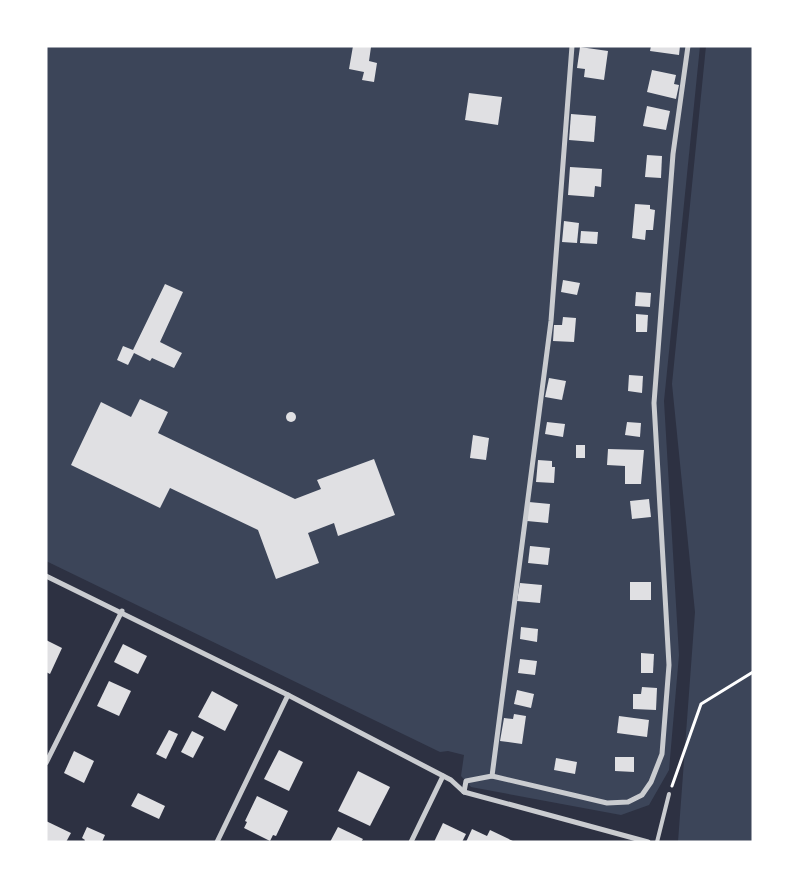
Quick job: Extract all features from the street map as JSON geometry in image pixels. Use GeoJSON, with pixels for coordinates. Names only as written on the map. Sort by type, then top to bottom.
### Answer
{"type":"FeatureCollection","features":[{"type":"Feature","properties":{"kind":"street"},"geometry":{"type":"LineString","coordinates":[[492,776],[551,321],[561,170],[572,46]]}},
{"type":"Feature","properties":{"kind":"street"},"geometry":{"type":"LineString","coordinates":[[464,792],[466,781],[492,776],[607,803],[628,802],[642,795],[651,782],[662,754],[669,665],[654,404],[673,154],[688,46]]}},
{"type":"Feature","properties":{"kind":"street"},"geometry":{"type":"LineString","coordinates":[[46,576],[122,611],[288,695],[451,780],[464,792],[648,842]]}},
{"type":"Feature","properties":{"kind":"street"},"geometry":{"type":"LineString","coordinates":[[46,762],[122,611]]}},
{"type":"Feature","properties":{"kind":"street"},"geometry":{"type":"LineString","coordinates":[[217,842],[288,695]]}},
{"type":"Feature","properties":{"kind":"street"},"geometry":{"type":"LineString","coordinates":[[411,842],[443,776]]}},
{"type":"Feature","properties":{"kind":"lane"},"geometry":{"type":"LineString","coordinates":[[657,842],[669,794]]}},
{"type":"Feature","properties":{"kind":"path"},"geometry":{"type":"LineString","coordinates":[[669,794],[701,704],[753,672]]}},
{"type":"Feature","properties":{"kind":"shaded area"},"geometry":{"type":"Polygon","coordinates":[[[46,46],[700,46],[664,401],[679,655],[669,770],[649,805],[621,815],[471,787],[461,776],[464,755],[448,751],[440,752],[46,561],[46,46]]]}},
{"type":"Feature","properties":{"kind":"shaded area"},"geometry":{"type":"Polygon","coordinates":[[[706,46],[753,46],[753,842],[678,842],[695,612],[672,384],[706,46]]]}},
{"type":"Feature","properties":{"kind":"building"},"geometry":{"type":"Polygon","coordinates":[[[353,46],[371,47],[369,61],[377,63],[374,82],[362,80],[364,72],[349,69],[353,46]]]}},
{"type":"Feature","properties":{"kind":"building"},"geometry":{"type":"Polygon","coordinates":[[[651,46],[680,46],[679,55],[650,51],[651,46]]]}},
{"type":"Feature","properties":{"kind":"building"},"geometry":{"type":"Polygon","coordinates":[[[580,47],[608,51],[604,80],[584,77],[585,69],[577,68],[580,47]]]}},
{"type":"Feature","properties":{"kind":"building"},"geometry":{"type":"Polygon","coordinates":[[[652,70],[676,75],[674,84],[679,85],[676,99],[647,92],[652,70]]]}},
{"type":"Feature","properties":{"kind":"building"},"geometry":{"type":"Polygon","coordinates":[[[469,93],[502,97],[498,125],[465,120],[469,93]]]}},
{"type":"Feature","properties":{"kind":"building"},"geometry":{"type":"Polygon","coordinates":[[[647,106],[670,111],[666,130],[643,126],[647,106]]]}},
{"type":"Feature","properties":{"kind":"building"},"geometry":{"type":"Polygon","coordinates":[[[571,114],[596,116],[594,142],[569,140],[571,114]]]}},
{"type":"Feature","properties":{"kind":"building"},"geometry":{"type":"Polygon","coordinates":[[[647,155],[662,156],[661,178],[645,177],[647,155]]]}},
{"type":"Feature","properties":{"kind":"building"},"geometry":{"type":"Polygon","coordinates":[[[570,167],[602,169],[601,187],[595,186],[594,197],[568,195],[570,167]]]}},
{"type":"Feature","properties":{"kind":"building"},"geometry":{"type":"Polygon","coordinates":[[[635,204],[650,205],[650,209],[655,210],[653,230],[646,230],[645,240],[632,238],[635,204]]]}},
{"type":"Feature","properties":{"kind":"building"},"geometry":{"type":"Polygon","coordinates":[[[564,221],[579,223],[577,243],[562,242],[564,221]]]}},
{"type":"Feature","properties":{"kind":"building"},"geometry":{"type":"Polygon","coordinates":[[[581,231],[598,232],[597,244],[580,243],[581,231]]]}},
{"type":"Feature","properties":{"kind":"building"},"geometry":{"type":"Polygon","coordinates":[[[563,280],[580,283],[577,295],[561,292],[563,280]]]}},
{"type":"Feature","properties":{"kind":"building"},"geometry":{"type":"Polygon","coordinates":[[[165,284],[183,292],[160,342],[182,353],[174,368],[152,358],[150,361],[134,353],[128,365],[117,360],[123,346],[133,350],[165,284]]]}},
{"type":"Feature","properties":{"kind":"building"},"geometry":{"type":"Polygon","coordinates":[[[636,292],[651,293],[650,307],[635,306],[636,292]]]}},
{"type":"Feature","properties":{"kind":"building"},"geometry":{"type":"Polygon","coordinates":[[[636,314],[648,315],[647,332],[636,332],[636,314]]]}},
{"type":"Feature","properties":{"kind":"building"},"geometry":{"type":"Polygon","coordinates":[[[563,317],[576,318],[574,342],[553,341],[554,325],[562,325],[563,317]]]}},
{"type":"Feature","properties":{"kind":"building"},"geometry":{"type":"Polygon","coordinates":[[[629,375],[643,376],[642,393],[628,391],[629,375]]]}},
{"type":"Feature","properties":{"kind":"building"},"geometry":{"type":"Polygon","coordinates":[[[549,378],[566,381],[562,400],[545,397],[549,378]]]}},
{"type":"Feature","properties":{"kind":"building"},"geometry":{"type":"Polygon","coordinates":[[[140,399],[168,412],[158,433],[295,499],[321,489],[317,480],[374,459],[395,515],[338,536],[334,523],[308,533],[319,563],[276,579],[258,530],[170,488],[160,508],[71,465],[101,402],[131,417],[140,399]]]}},
{"type":"Feature","properties":{"kind":"building"},"geometry":{"type":"Polygon","coordinates":[[[289,412],[293,412],[296,417],[295,421],[289,422],[286,419],[286,415],[289,412]]]}},
{"type":"Feature","properties":{"kind":"building"},"geometry":{"type":"Polygon","coordinates":[[[547,422],[565,424],[563,437],[545,434],[547,422]]]}},
{"type":"Feature","properties":{"kind":"building"},"geometry":{"type":"Polygon","coordinates":[[[627,422],[641,423],[640,437],[625,435],[627,422]]]}},
{"type":"Feature","properties":{"kind":"building"},"geometry":{"type":"Polygon","coordinates":[[[473,435],[489,438],[486,460],[470,458],[473,435]]]}},
{"type":"Feature","properties":{"kind":"building"},"geometry":{"type":"Polygon","coordinates":[[[576,445],[585,445],[585,458],[576,458],[576,445]]]}},
{"type":"Feature","properties":{"kind":"building"},"geometry":{"type":"Polygon","coordinates":[[[608,449],[644,450],[641,484],[625,484],[625,466],[607,465],[608,449]]]}},
{"type":"Feature","properties":{"kind":"building"},"geometry":{"type":"Polygon","coordinates":[[[538,460],[552,461],[552,467],[555,467],[554,483],[536,482],[538,460]]]}},
{"type":"Feature","properties":{"kind":"building"},"geometry":{"type":"Polygon","coordinates":[[[649,499],[651,517],[632,519],[630,501],[649,499]]]}},
{"type":"Feature","properties":{"kind":"building"},"geometry":{"type":"Polygon","coordinates":[[[529,502],[550,504],[548,523],[527,521],[529,502]]]}},
{"type":"Feature","properties":{"kind":"building"},"geometry":{"type":"Polygon","coordinates":[[[530,546],[550,548],[548,565],[528,563],[530,546]]]}},
{"type":"Feature","properties":{"kind":"building"},"geometry":{"type":"Polygon","coordinates":[[[630,582],[651,582],[651,600],[630,600],[630,582]]]}},
{"type":"Feature","properties":{"kind":"building"},"geometry":{"type":"Polygon","coordinates":[[[520,583],[542,585],[540,603],[517,601],[520,583]]]}},
{"type":"Feature","properties":{"kind":"building"},"geometry":{"type":"Polygon","coordinates":[[[521,627],[538,629],[537,642],[520,639],[521,627]]]}},
{"type":"Feature","properties":{"kind":"building"},"geometry":{"type":"Polygon","coordinates":[[[46,640],[62,648],[50,674],[46,672],[46,640]]]}},
{"type":"Feature","properties":{"kind":"building"},"geometry":{"type":"Polygon","coordinates":[[[123,644],[147,656],[138,674],[114,662],[123,644]]]}},
{"type":"Feature","properties":{"kind":"building"},"geometry":{"type":"Polygon","coordinates":[[[641,653],[654,654],[653,673],[641,673],[641,653]]]}},
{"type":"Feature","properties":{"kind":"building"},"geometry":{"type":"Polygon","coordinates":[[[520,659],[537,661],[535,675],[518,673],[520,659]]]}},
{"type":"Feature","properties":{"kind":"building"},"geometry":{"type":"Polygon","coordinates":[[[109,681],[131,691],[119,716],[97,706],[109,681]]]}},
{"type":"Feature","properties":{"kind":"building"},"geometry":{"type":"Polygon","coordinates":[[[642,687],[657,688],[656,710],[633,709],[633,694],[641,694],[642,687]]]}},
{"type":"Feature","properties":{"kind":"building"},"geometry":{"type":"Polygon","coordinates":[[[517,690],[534,694],[531,708],[514,704],[517,690]]]}},
{"type":"Feature","properties":{"kind":"building"},"geometry":{"type":"Polygon","coordinates":[[[212,691],[238,705],[225,731],[198,717],[212,691]]]}},
{"type":"Feature","properties":{"kind":"building"},"geometry":{"type":"Polygon","coordinates":[[[514,714],[526,716],[522,744],[500,741],[504,718],[513,719],[514,714]]]}},
{"type":"Feature","properties":{"kind":"building"},"geometry":{"type":"Polygon","coordinates":[[[619,716],[649,720],[647,737],[617,733],[619,716]]]}},
{"type":"Feature","properties":{"kind":"building"},"geometry":{"type":"Polygon","coordinates":[[[169,730],[178,734],[166,759],[156,754],[169,730]]]}},
{"type":"Feature","properties":{"kind":"building"},"geometry":{"type":"Polygon","coordinates":[[[192,731],[204,737],[193,758],[181,752],[192,731]]]}},
{"type":"Feature","properties":{"kind":"building"},"geometry":{"type":"Polygon","coordinates":[[[279,750],[303,762],[289,791],[264,779],[279,750]]]}},
{"type":"Feature","properties":{"kind":"building"},"geometry":{"type":"Polygon","coordinates":[[[74,751],[94,761],[84,783],[64,773],[74,751]]]}},
{"type":"Feature","properties":{"kind":"building"},"geometry":{"type":"Polygon","coordinates":[[[615,757],[634,757],[634,772],[615,771],[615,757]]]}},
{"type":"Feature","properties":{"kind":"building"},"geometry":{"type":"Polygon","coordinates":[[[556,758],[577,762],[575,774],[554,770],[556,758]]]}},
{"type":"Feature","properties":{"kind":"building"},"geometry":{"type":"Polygon","coordinates":[[[358,771],[390,787],[370,826],[338,811],[358,771]]]}},
{"type":"Feature","properties":{"kind":"building"},"geometry":{"type":"Polygon","coordinates":[[[138,793],[165,806],[159,819],[131,806],[138,793]]]}},
{"type":"Feature","properties":{"kind":"building"},"geometry":{"type":"Polygon","coordinates":[[[257,796],[288,811],[276,836],[273,835],[270,841],[244,828],[247,822],[245,821],[257,796]]]}},
{"type":"Feature","properties":{"kind":"building"},"geometry":{"type":"Polygon","coordinates":[[[46,821],[71,833],[66,842],[46,842],[46,821]]]}},
{"type":"Feature","properties":{"kind":"building"},"geometry":{"type":"Polygon","coordinates":[[[443,823],[466,834],[462,842],[434,842],[443,823]]]}},
{"type":"Feature","properties":{"kind":"building"},"geometry":{"type":"Polygon","coordinates":[[[87,827],[105,835],[102,842],[84,842],[85,840],[82,838],[87,827]]]}},
{"type":"Feature","properties":{"kind":"building"},"geometry":{"type":"Polygon","coordinates":[[[338,827],[363,839],[361,842],[330,842],[338,827]]]}},
{"type":"Feature","properties":{"kind":"building"},"geometry":{"type":"Polygon","coordinates":[[[472,829],[487,836],[490,830],[515,842],[466,842],[472,829]]]}}]}
